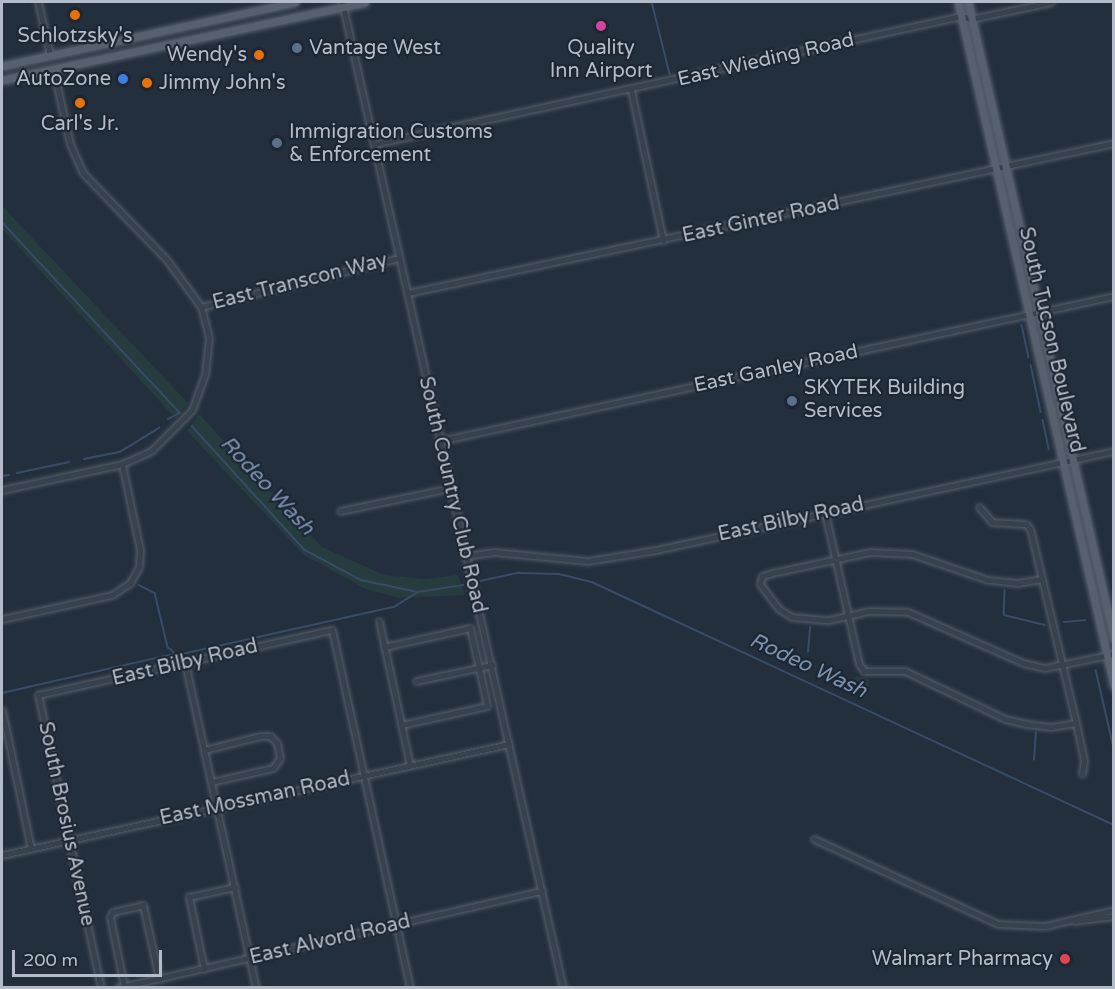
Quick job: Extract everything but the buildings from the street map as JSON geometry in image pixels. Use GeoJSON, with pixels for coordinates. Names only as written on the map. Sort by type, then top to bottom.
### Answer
{"type":"FeatureCollection","features":[{"type":"Feature","properties":{"kind":"main road"},"geometry":{"type":"LineString","coordinates":[[2,66],[295,2]]}},
{"type":"Feature","properties":{"kind":"main road"},"geometry":{"type":"LineString","coordinates":[[2,80],[342,4],[365,2]]}},
{"type":"Feature","properties":{"kind":"main road","name":"South Tucson Boulevard"},"geometry":{"type":"LineString","coordinates":[[958,2],[1028,315],[1110,655],[1113,686]]}},
{"type":"Feature","properties":{"kind":"main road","name":"South Tucson Boulevard"},"geometry":{"type":"LineString","coordinates":[[968,2],[1113,639]]}},
{"type":"Feature","properties":{"kind":"main road"},"geometry":{"type":"LineString","coordinates":[[50,55],[53,68]]}},
{"type":"Feature","properties":{"kind":"street"},"geometry":{"type":"LineString","coordinates":[[38,2],[50,55]]}},
{"type":"Feature","properties":{"kind":"street","name":"East Wieding Road"},"geometry":{"type":"LineString","coordinates":[[374,144],[631,90],[961,16],[971,18],[1051,2]]}},
{"type":"Feature","properties":{"kind":"street","name":"South Country Club Road"},"geometry":{"type":"LineString","coordinates":[[342,4],[465,556],[492,665],[562,987]]}},
{"type":"Feature","properties":{"kind":"street"},"geometry":{"type":"LineString","coordinates":[[2,490],[122,464],[151,451],[192,410],[205,375],[209,338],[201,307],[167,260],[83,173],[70,144],[53,68]]}},
{"type":"Feature","properties":{"kind":"street"},"geometry":{"type":"LineString","coordinates":[[631,90],[663,241]]}},
{"type":"Feature","properties":{"kind":"street","name":"East Ginter Road"},"geometry":{"type":"LineString","coordinates":[[408,293],[663,241],[1113,143]]}},
{"type":"Feature","properties":{"kind":"street","name":"East Transcon Way"},"geometry":{"type":"LineString","coordinates":[[201,307],[399,258]]}},
{"type":"Feature","properties":{"kind":"street","name":"East Ganley Road"},"geometry":{"type":"LineString","coordinates":[[439,441],[1113,296]]}},
{"type":"Feature","properties":{"kind":"street","name":"East Bilby Road"},"geometry":{"type":"LineString","coordinates":[[465,556],[494,552],[588,561],[1113,451]]}},
{"type":"Feature","properties":{"kind":"street"},"geometry":{"type":"LineString","coordinates":[[2,619],[112,595],[130,583],[139,567],[140,550],[122,464]]}},
{"type":"Feature","properties":{"kind":"street"},"geometry":{"type":"LineString","coordinates":[[340,512],[450,488]]}},
{"type":"Feature","properties":{"kind":"street"},"geometry":{"type":"LineString","coordinates":[[979,507],[992,522],[1026,524],[1042,579],[1076,723],[1084,762],[1082,774]]}},
{"type":"Feature","properties":{"kind":"street"},"geometry":{"type":"LineString","coordinates":[[825,513],[859,664],[864,671],[905,671],[1005,718],[1026,724],[1051,727],[1076,723]]}},
{"type":"Feature","properties":{"kind":"street"},"geometry":{"type":"LineString","coordinates":[[1042,579],[1018,583],[988,580],[912,554],[870,552],[762,576],[763,590],[779,609],[792,617],[829,621],[848,614],[908,612],[1023,663],[1045,668],[1110,655]]}},
{"type":"Feature","properties":{"kind":"street"},"geometry":{"type":"LineString","coordinates":[[379,621],[410,765]]}},
{"type":"Feature","properties":{"kind":"street"},"geometry":{"type":"LineString","coordinates":[[384,647],[470,628],[479,668],[487,706],[401,725]]}},
{"type":"Feature","properties":{"kind":"street","name":"East Bilby Road"},"geometry":{"type":"LineString","coordinates":[[38,695],[332,630],[364,776]]}},
{"type":"Feature","properties":{"kind":"street"},"geometry":{"type":"LineString","coordinates":[[185,663],[256,987]]}},
{"type":"Feature","properties":{"kind":"street"},"geometry":{"type":"LineString","coordinates":[[416,681],[492,665]]}},
{"type":"Feature","properties":{"kind":"street","name":"South Brosius Avenue"},"geometry":{"type":"LineString","coordinates":[[38,695],[101,987]]}},
{"type":"Feature","properties":{"kind":"street"},"geometry":{"type":"LineString","coordinates":[[2,710],[31,849]]}},
{"type":"Feature","properties":{"kind":"street"},"geometry":{"type":"LineString","coordinates":[[204,750],[260,736],[270,736],[277,743],[280,758],[273,768],[211,782]]}},
{"type":"Feature","properties":{"kind":"street","name":"East Mossman Road"},"geometry":{"type":"LineString","coordinates":[[2,855],[509,744]]}},
{"type":"Feature","properties":{"kind":"street"},"geometry":{"type":"LineString","coordinates":[[364,776],[410,987]]}},
{"type":"Feature","properties":{"kind":"street"},"geometry":{"type":"LineString","coordinates":[[814,839],[985,920],[1030,927],[1113,916]]}},
{"type":"Feature","properties":{"kind":"street"},"geometry":{"type":"LineString","coordinates":[[204,969],[189,897],[235,887]]}},
{"type":"Feature","properties":{"kind":"street","name":"East Alvord Road"},"geometry":{"type":"LineString","coordinates":[[117,987],[542,891]]}},
{"type":"Feature","properties":{"kind":"street"},"geometry":{"type":"LineString","coordinates":[[124,986],[110,917],[113,912],[144,906],[159,979]]}},
{"type":"Feature","properties":{"kind":"street"},"geometry":{"type":"LineString","coordinates":[[1073,921],[1113,910]]}},
{"type":"Feature","properties":{"kind":"green space"},"geometry":{"type":"Polygon","coordinates":[[[2,206],[188,403],[176,419],[2,229],[2,206]]]}},
{"type":"Feature","properties":{"kind":"green space"},"geometry":{"type":"Polygon","coordinates":[[[199,414],[322,547],[384,575],[425,579],[458,575],[465,595],[399,598],[366,589],[304,555],[187,431],[199,414]]]}},
{"type":"Feature","properties":{"kind":"green space"},"geometry":{"type":"Polygon","coordinates":[[[857,676],[869,680],[867,696],[852,688],[848,681],[857,676]]]}},
{"type":"Feature","properties":{"kind":"waterway"},"geometry":{"type":"LineString","coordinates":[[652,2],[670,74]]}},
{"type":"Feature","properties":{"kind":"waterway"},"geometry":{"type":"LineString","coordinates":[[2,222],[180,413],[169,419]]}},
{"type":"Feature","properties":{"kind":"waterway"},"geometry":{"type":"LineString","coordinates":[[1022,325],[1029,357]]}},
{"type":"Feature","properties":{"kind":"waterway"},"geometry":{"type":"LineString","coordinates":[[1031,365],[1041,412]]}},
{"type":"Feature","properties":{"kind":"waterway"},"geometry":{"type":"LineString","coordinates":[[1043,420],[1049,449]]}},
{"type":"Feature","properties":{"kind":"waterway","name":"Rodeo Wash"},"geometry":{"type":"LineString","coordinates":[[192,426],[305,550],[361,580],[418,592],[463,585]]}},
{"type":"Feature","properties":{"kind":"waterway","name":"Rodeo Wash"},"geometry":{"type":"LineString","coordinates":[[84,459],[120,452],[159,428]]}},
{"type":"Feature","properties":{"kind":"waterway","name":"Rodeo Wash"},"geometry":{"type":"LineString","coordinates":[[17,473],[69,462]]}},
{"type":"Feature","properties":{"kind":"waterway","name":"Rodeo Wash"},"geometry":{"type":"LineString","coordinates":[[2,476],[9,475]]}},
{"type":"Feature","properties":{"kind":"waterway","name":"Rodeo Wash"},"geometry":{"type":"LineString","coordinates":[[480,581],[519,573],[559,574],[592,582],[1114,825]]}},
{"type":"Feature","properties":{"kind":"waterway"},"geometry":{"type":"LineString","coordinates":[[139,585],[155,593],[168,647],[177,655],[394,607],[418,592]]}},
{"type":"Feature","properties":{"kind":"waterway"},"geometry":{"type":"LineString","coordinates":[[1005,590],[1004,615],[1045,625]]}},
{"type":"Feature","properties":{"kind":"waterway"},"geometry":{"type":"LineString","coordinates":[[1064,622],[1085,620]]}},
{"type":"Feature","properties":{"kind":"waterway"},"geometry":{"type":"LineString","coordinates":[[808,652],[810,627]]}},
{"type":"Feature","properties":{"kind":"waterway"},"geometry":{"type":"LineString","coordinates":[[2,693],[173,654]]}},
{"type":"Feature","properties":{"kind":"waterway"},"geometry":{"type":"LineString","coordinates":[[1096,670],[1114,748]]}},
{"type":"Feature","properties":{"kind":"waterway"},"geometry":{"type":"LineString","coordinates":[[1034,760],[1036,733]]}},
{"type":"Feature","properties":{"kind":"place","name":"Schlotzsky's"},"geometry":{"type":"Point","coordinates":[75,15]}},
{"type":"Feature","properties":{"kind":"place","name":"Quality Inn Airport"},"geometry":{"type":"Point","coordinates":[601,26]}},
{"type":"Feature","properties":{"kind":"place","name":"Vantage West"},"geometry":{"type":"Point","coordinates":[297,48]}},
{"type":"Feature","properties":{"kind":"place","name":"Wendy's"},"geometry":{"type":"Point","coordinates":[259,55]}},
{"type":"Feature","properties":{"kind":"place","name":"AutoZone"},"geometry":{"type":"Point","coordinates":[123,79]}},
{"type":"Feature","properties":{"kind":"place","name":"Jimmy John's"},"geometry":{"type":"Point","coordinates":[147,83]}},
{"type":"Feature","properties":{"kind":"place","name":"Carl's Jr."},"geometry":{"type":"Point","coordinates":[80,103]}},
{"type":"Feature","properties":{"kind":"place","name":"Immigration Customs & Enforcement"},"geometry":{"type":"Point","coordinates":[277,143]}},
{"type":"Feature","properties":{"kind":"place","name":"SKYTEK Building Services"},"geometry":{"type":"Point","coordinates":[792,401]}},
{"type":"Feature","properties":{"kind":"place","name":"Walmart Pharmacy"},"geometry":{"type":"Point","coordinates":[1065,959]}}]}
